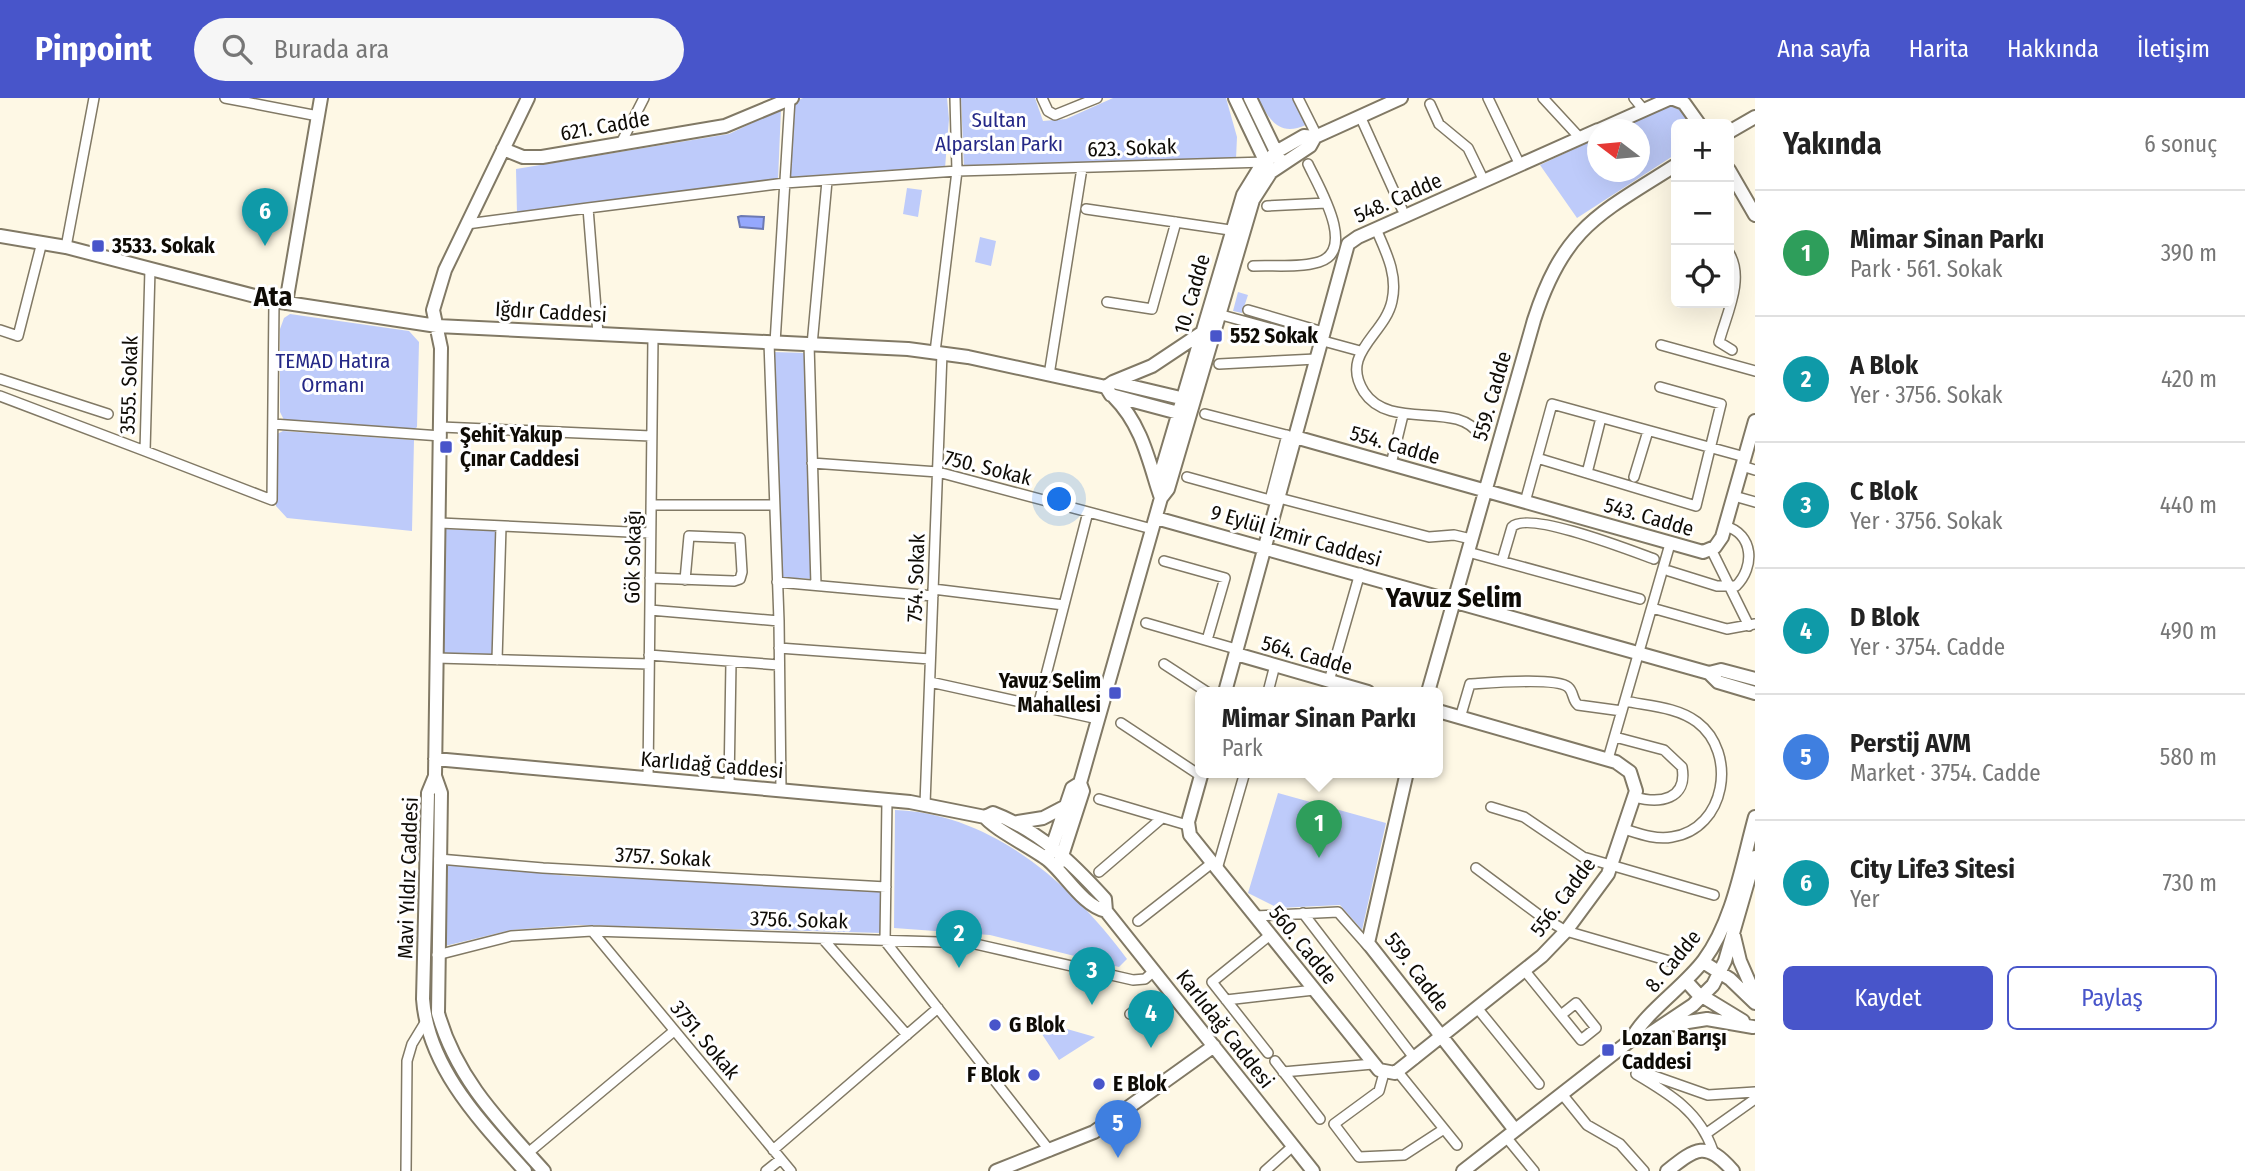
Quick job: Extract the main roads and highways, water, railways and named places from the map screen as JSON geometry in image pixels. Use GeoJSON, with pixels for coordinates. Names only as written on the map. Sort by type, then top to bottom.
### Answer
{"type":"FeatureCollection","features":[{"type":"Feature","properties":{"kind":"main road"},"geometry":{"type":"LineString","coordinates":[[280,302],[321,98]]}},
{"type":"Feature","properties":{"kind":"main road"},"geometry":{"type":"LineString","coordinates":[[435,776],[441,348],[433,310],[434,299],[528,98]]}},
{"type":"Feature","properties":{"kind":"main road"},"geometry":{"type":"LineString","coordinates":[[1234,98],[1268,167]]}},
{"type":"Feature","properties":{"kind":"main road"},"geometry":{"type":"LineString","coordinates":[[1250,98],[1279,158]]}},
{"type":"Feature","properties":{"kind":"main road","name":"10. Cadde"},"geometry":{"type":"LineString","coordinates":[[1188,400],[1201,333],[1230,230],[1246,188],[1279,158],[1310,146],[1316,137],[1401,98]]}},
{"type":"Feature","properties":{"kind":"main road","name":"621. Cadde"},"geometry":{"type":"LineString","coordinates":[[503,149],[529,158],[621,143],[735,123],[791,99]]}},
{"type":"Feature","properties":{"kind":"main road","name":"548. Cadde"},"geometry":{"type":"LineString","coordinates":[[1624,119],[1667,100],[1682,99],[1696,119]]}},
{"type":"Feature","properties":{"kind":"main road"},"geometry":{"type":"LineString","coordinates":[[1734,129],[1755,117]]}},
{"type":"Feature","properties":{"kind":"main road","name":"548. Cadde"},"geometry":{"type":"LineString","coordinates":[[1291,436],[1323,338],[1337,255],[1350,242],[1376,229],[1587,135]]}},
{"type":"Feature","properties":{"kind":"main road","name":"10. Cadde"},"geometry":{"type":"LineString","coordinates":[[1057,850],[1083,791],[1080,783],[1154,524],[1159,492],[1183,414],[1218,314],[1248,214],[1268,167]]}},
{"type":"Feature","properties":{"kind":"main road","name":"559. Cadde"},"geometry":{"type":"LineString","coordinates":[[1429,687],[1534,320],[1558,263],[1590,222],[1671,169]]}},
{"type":"Feature","properties":{"kind":"main road"},"geometry":{"type":"LineString","coordinates":[[1734,179],[1755,215]]}},
{"type":"Feature","properties":{"kind":"main road","name":"Iğdır Caddesi"},"geometry":{"type":"LineString","coordinates":[[0,236],[66,247],[280,302],[437,326],[811,344],[938,353],[1110,388],[1188,400]]}},
{"type":"Feature","properties":{"kind":"main road"},"geometry":{"type":"LineString","coordinates":[[1159,492],[1141,435],[1128,411],[1110,388],[1152,366],[1201,333]]}},
{"type":"Feature","properties":{"kind":"main road","name":"Iğdır Caddesi"},"geometry":{"type":"LineString","coordinates":[[1110,388],[1183,414]]}},
{"type":"Feature","properties":{"kind":"main road","name":"543. Cadde"},"geometry":{"type":"LineString","coordinates":[[1485,491],[1700,552],[1711,549],[1720,540],[1747,464],[1754,429]]}},
{"type":"Feature","properties":{"kind":"main road"},"geometry":{"type":"LineString","coordinates":[[1226,687],[1279,498],[1291,436]]}},
{"type":"Feature","properties":{"kind":"main road","name":"554. Cadde"},"geometry":{"type":"LineString","coordinates":[[1291,436],[1485,491]]}},
{"type":"Feature","properties":{"kind":"main road","name":"9 Eylül İzmir Caddesi"},"geometry":{"type":"LineString","coordinates":[[1154,524],[1266,547],[1360,573],[1709,673],[1718,682],[1755,693]]}},
{"type":"Feature","properties":{"kind":"main road","name":"564. Cadde"},"geometry":{"type":"LineString","coordinates":[[1236,652],[1350,687]]}},
{"type":"Feature","properties":{"kind":"main road","name":"9 Eylül İzmir Caddesi"},"geometry":{"type":"LineString","coordinates":[[1709,673],[1721,670],[1755,679]]}},
{"type":"Feature","properties":{"kind":"main road","name":"556. Cadde"},"geometry":{"type":"LineString","coordinates":[[1442,1037],[1525,971],[1566,931],[1612,866],[1635,797],[1636,785],[1630,772],[1608,759],[1443,713]]}},
{"type":"Feature","properties":{"kind":"main road","name":"Karlıdağ Caddesi"},"geometry":{"type":"LineString","coordinates":[[435,759],[925,804],[985,817],[993,813],[1017,822],[1057,850],[1105,900],[1106,911],[1313,1171]]}},
{"type":"Feature","properties":{"kind":"main road","name":"Mavi Yıldız Caddesi"},"geometry":{"type":"LineString","coordinates":[[435,776],[441,793],[436,996],[441,1042],[471,1110],[525,1171]]}},
{"type":"Feature","properties":{"kind":"main road","name":"Mavi Yıldız Caddesi"},"geometry":{"type":"LineString","coordinates":[[435,776],[428,793],[423,999],[426,1021],[474,1091],[544,1171]]}},
{"type":"Feature","properties":{"kind":"main road","name":"560. Cadde"},"geometry":{"type":"LineString","coordinates":[[1201,778],[1187,825],[1190,835],[1373,1064],[1384,1073],[1398,1072],[1442,1037]]}},
{"type":"Feature","properties":{"kind":"main road","name":"559. Cadde"},"geometry":{"type":"LineString","coordinates":[[1406,778],[1369,932],[1370,947],[1442,1037],[1511,1134]]}},
{"type":"Feature","properties":{"kind":"main road","name":"10. Cadde"},"geometry":{"type":"LineString","coordinates":[[1053,865],[1066,806],[1072,788],[1080,783]]}},
{"type":"Feature","properties":{"kind":"main road"},"geometry":{"type":"LineString","coordinates":[[1017,822],[1043,818],[1066,806]]}},
{"type":"Feature","properties":{"kind":"main road","name":"Karlıdağ Caddesi"},"geometry":{"type":"LineString","coordinates":[[985,817],[989,825],[1011,834],[1053,865],[1096,909],[1106,911]]}},
{"type":"Feature","properties":{"kind":"main road","name":"8. Cadde"},"geometry":{"type":"LineString","coordinates":[[1631,1040],[1637,1027],[1703,962],[1724,923],[1755,817]]}},
{"type":"Feature","properties":{"kind":"main road","name":"8. Cadde"},"geometry":{"type":"LineString","coordinates":[[1463,1171],[1631,1040],[1645,1037],[1703,997],[1721,972],[1755,857]]}},
{"type":"Feature","properties":{"kind":"main road"},"geometry":{"type":"LineString","coordinates":[[1735,925],[1740,961],[1755,995]]}},
{"type":"Feature","properties":{"kind":"main road"},"geometry":{"type":"LineString","coordinates":[[1703,962],[1721,972],[1755,1003]]}},
{"type":"Feature","properties":{"kind":"main road"},"geometry":{"type":"LineString","coordinates":[[1686,981],[1703,997],[1754,1028]]}},
{"type":"Feature","properties":{"kind":"main road"},"geometry":{"type":"LineString","coordinates":[[1658,1028],[1707,1019],[1754,1028]]}},
{"type":"Feature","properties":{"kind":"main road"},"geometry":{"type":"LineString","coordinates":[[1003,1170],[1094,1132],[1214,1046]]}},
{"type":"Feature","properties":{"kind":"main road"},"geometry":{"type":"LineString","coordinates":[[1667,1171],[1693,1151],[1713,1151],[1733,1171]]}},
{"type":"Feature","properties":{"kind":"water"},"geometry":{"type":"Polygon","coordinates":[[[738,217],[764,217],[763,229],[740,227],[738,217]]]}},
{"type":"Feature","properties":{"kind":"place","name":"3533. Sokak"},"geometry":{"type":"Point","coordinates":[98,246]}},
{"type":"Feature","properties":{"kind":"place","name":"City Life3 Sitesi"},"geometry":{"type":"Point","coordinates":[265,246]}},
{"type":"Feature","properties":{"kind":"place","name":"552 Sokak"},"geometry":{"type":"Point","coordinates":[1216,336]}},
{"type":"Feature","properties":{"kind":"place","name":"Şehit Yakup Çınar Caddesi"},"geometry":{"type":"Point","coordinates":[446,447]}},
{"type":"Feature","properties":{"kind":"place","name":"Yavuz Selim Mahallesi"},"geometry":{"type":"Point","coordinates":[1115,693]}},
{"type":"Feature","properties":{"kind":"place","name":"Mimar Sinan Parkı"},"geometry":{"type":"Point","coordinates":[1319,858]}},
{"type":"Feature","properties":{"kind":"place","name":"A Blok"},"geometry":{"type":"Point","coordinates":[959,968]}},
{"type":"Feature","properties":{"kind":"place","name":"C Blok"},"geometry":{"type":"Point","coordinates":[1092,1005]}},
{"type":"Feature","properties":{"kind":"place","name":"G Blok"},"geometry":{"type":"Point","coordinates":[995,1025]}},
{"type":"Feature","properties":{"kind":"place","name":"D Blok"},"geometry":{"type":"Point","coordinates":[1151,1048]}},
{"type":"Feature","properties":{"kind":"place","name":"Lozan Barışı Caddesi"},"geometry":{"type":"Point","coordinates":[1608,1050]}},
{"type":"Feature","properties":{"kind":"place","name":"F Blok"},"geometry":{"type":"Point","coordinates":[1034,1075]}},
{"type":"Feature","properties":{"kind":"place","name":"E Blok"},"geometry":{"type":"Point","coordinates":[1099,1084]}},
{"type":"Feature","properties":{"kind":"place","name":"Perstij AVM"},"geometry":{"type":"Point","coordinates":[1118,1158]}},
{"type":"Feature","properties":{"kind":"district","name":"Ata"},"geometry":{"type":"Point","coordinates":[273,296]}},
{"type":"Feature","properties":{"kind":"district","name":"Yavuz Selim"},"geometry":{"type":"Point","coordinates":[1454,597]}},
{"type":"Feature","properties":{"kind":"park label","name":"Sultan Alparslan Parkı"},"geometry":{"type":"Point","coordinates":[999,132]}},
{"type":"Feature","properties":{"kind":"park label","name":"TEMAD Hatıra Ormanı"},"geometry":{"type":"Point","coordinates":[333,373]}}]}
